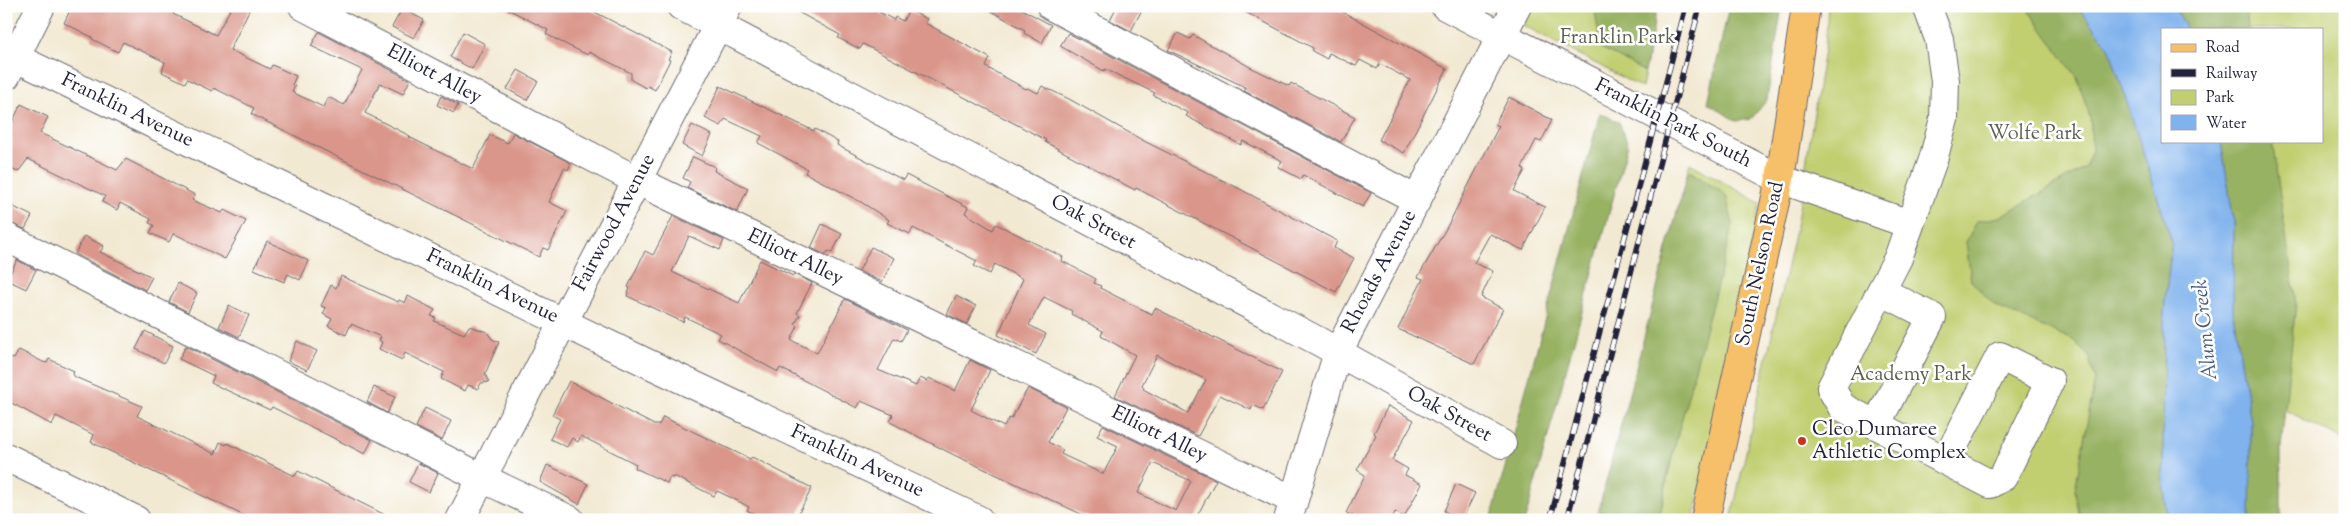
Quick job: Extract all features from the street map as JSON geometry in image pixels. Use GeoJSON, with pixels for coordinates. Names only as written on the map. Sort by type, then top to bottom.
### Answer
{"type":"FeatureCollection","features":[{"type":"Feature","properties":{"kind":"main road","name":"South Nelson Road"},"geometry":{"type":"LineString","coordinates":[[1705,520],[1780,179],[1806,6]]}},
{"type":"Feature","properties":{"kind":"street"},"geometry":{"type":"LineString","coordinates":[[9,62],[41,6]]}},
{"type":"Feature","properties":{"kind":"street","name":"Elliott Alley"},"geometry":{"type":"LineString","coordinates":[[303,6],[638,181],[1290,510]]}},
{"type":"Feature","properties":{"kind":"street","name":"Oak Street"},"geometry":{"type":"LineString","coordinates":[[681,6],[723,16],[1338,352],[1502,444]]}},
{"type":"Feature","properties":{"kind":"street"},"geometry":{"type":"LineString","coordinates":[[1051,6],[1417,200]]}},
{"type":"Feature","properties":{"kind":"street","name":"Franklin Park South"},"geometry":{"type":"LineString","coordinates":[[1445,6],[1780,179],[1909,224]]}},
{"type":"Feature","properties":{"kind":"street","name":"Rhoads Avenue"},"geometry":{"type":"LineString","coordinates":[[1290,510],[1338,352],[1517,6]]}},
{"type":"Feature","properties":{"kind":"street"},"geometry":{"type":"LineString","coordinates":[[1928,6],[1939,39],[1945,81],[1944,118],[1933,160],[1898,258],[1832,388],[1842,407],[1946,461]]}},
{"type":"Feature","properties":{"kind":"street","name":"Fairwood Avenue"},"geometry":{"type":"LineString","coordinates":[[460,520],[723,16]]}},
{"type":"Feature","properties":{"kind":"street","name":"Franklin Avenue"},"geometry":{"type":"LineString","coordinates":[[9,62],[564,321],[979,520]]}},
{"type":"Feature","properties":{"kind":"street"},"geometry":{"type":"LineString","coordinates":[[6,237],[482,478],[570,520]]}},
{"type":"Feature","properties":{"kind":"street"},"geometry":{"type":"LineString","coordinates":[[1876,425],[1932,317],[1881,291]]}},
{"type":"Feature","properties":{"kind":"street"},"geometry":{"type":"LineString","coordinates":[[6,457],[121,517]]}},
{"type":"Feature","properties":{"kind":"green space","name":"Franklin Park"},"geometry":{"type":"Polygon","coordinates":[[[1487,6],[1657,6],[1642,88],[1487,6]]]}},
{"type":"Feature","properties":{"kind":"green space"},"geometry":{"type":"Polygon","coordinates":[[[1594,6],[1657,6],[1645,72],[1601,48],[1594,6]]]}},
{"type":"Feature","properties":{"kind":"green space"},"geometry":{"type":"Polygon","coordinates":[[[1729,6],[1782,6],[1767,100],[1751,119],[1736,121],[1708,103],[1729,6]]]}},
{"type":"Feature","properties":{"kind":"green space"},"geometry":{"type":"Polygon","coordinates":[[[1828,6],[2345,6],[2345,441],[2211,371],[2220,520],[1731,520],[1797,221],[1826,37],[1828,6]]]}},
{"type":"Feature","properties":{"kind":"green space"},"geometry":{"type":"Polygon","coordinates":[[[2025,6],[2077,6],[2109,47],[2172,242],[2164,311],[2163,482],[2168,520],[2080,520],[2075,490],[2095,379],[2088,355],[2073,340],[1995,306],[1971,281],[1966,242],[1977,221],[1999,217],[2085,168],[2092,150],[2090,117],[2077,77],[2025,6]]]}},
{"type":"Feature","properties":{"kind":"green space"},"geometry":{"type":"Polygon","coordinates":[[[2173,6],[2246,6],[2248,28],[2186,28],[2173,6]]]}},
{"type":"Feature","properties":{"kind":"green space"},"geometry":{"type":"Polygon","coordinates":[[[1600,113],[1619,122],[1628,144],[1525,520],[1491,520],[1600,113]]]}},
{"type":"Feature","properties":{"kind":"green space"},"geometry":{"type":"Polygon","coordinates":[[[2221,142],[2272,142],[2296,303],[2281,447],[2281,520],[2250,520],[2251,422],[2233,312],[2234,223],[2221,142]]]}},
{"type":"Feature","properties":{"kind":"green space"},"geometry":{"type":"Polygon","coordinates":[[[1690,163],[1760,203],[1694,520],[1659,520],[1726,195],[1688,170],[1690,163]]]}},
{"type":"Feature","properties":{"kind":"green space"},"geometry":{"type":"Polygon","coordinates":[[[1688,170],[1726,195],[1733,224],[1668,472],[1659,520],[1596,520],[1688,170]]]}},
{"type":"Feature","properties":{"kind":"water","name":"Alum Creek"},"geometry":{"type":"Polygon","coordinates":[[[2077,6],[2173,6],[2186,28],[2161,28],[2161,142],[2221,142],[2234,223],[2233,312],[2251,422],[2250,520],[2168,520],[2163,482],[2164,311],[2172,242],[2109,47],[2077,6]]]}},
{"type":"Feature","properties":{"kind":"building"},"geometry":{"type":"Polygon","coordinates":[[[72,6],[177,6],[173,14],[216,35],[232,6],[251,6],[230,50],[270,69],[272,65],[296,76],[292,85],[295,86],[292,92],[323,107],[328,97],[344,105],[362,70],[311,46],[319,32],[410,80],[403,94],[380,83],[365,113],[409,137],[473,169],[490,135],[508,143],[513,133],[571,163],[568,170],[564,168],[549,202],[567,211],[548,250],[543,248],[539,257],[251,114],[254,108],[214,88],[212,91],[187,79],[185,83],[162,72],[165,62],[123,42],[118,52],[92,39],[92,37],[64,23],[72,6]]]}},
{"type":"Feature","properties":{"kind":"building"},"geometry":{"type":"Polygon","coordinates":[[[502,6],[583,6],[672,52],[668,59],[670,60],[655,90],[648,86],[646,88],[631,80],[631,73],[589,52],[588,55],[561,42],[546,34],[548,30],[502,6]]]}},
{"type":"Feature","properties":{"kind":"building"},"geometry":{"type":"Polygon","coordinates":[[[787,6],[868,6],[894,20],[895,17],[903,21],[909,10],[927,19],[925,23],[990,58],[986,67],[1026,89],[1038,93],[1042,86],[1069,99],[1144,141],[1240,189],[1337,241],[1334,248],[1354,258],[1336,292],[1136,188],[1135,190],[1045,142],[1046,140],[863,44],[860,49],[838,38],[840,35],[787,6]]]}},
{"type":"Feature","properties":{"kind":"building"},"geometry":{"type":"Polygon","coordinates":[[[982,6],[1016,6],[1051,25],[1042,43],[1024,33],[1025,30],[982,6]]]}},
{"type":"Feature","properties":{"kind":"building"},"geometry":{"type":"Polygon","coordinates":[[[1117,6],[1144,6],[1131,31],[1110,20],[1117,6]]]}},
{"type":"Feature","properties":{"kind":"building"},"geometry":{"type":"Polygon","coordinates":[[[1234,6],[1332,6],[1447,69],[1404,153],[1379,140],[1410,80],[1380,64],[1377,69],[1360,60],[1356,66],[1329,53],[1327,59],[1312,51],[1313,48],[1234,6]]]}},
{"type":"Feature","properties":{"kind":"building"},"geometry":{"type":"Polygon","coordinates":[[[402,9],[424,20],[414,38],[392,27],[402,9]]]}},
{"type":"Feature","properties":{"kind":"building"},"geometry":{"type":"Polygon","coordinates":[[[463,32],[485,44],[472,69],[450,57],[463,32]]]}},
{"type":"Feature","properties":{"kind":"building"},"geometry":{"type":"Polygon","coordinates":[[[1068,33],[1371,193],[1363,207],[1303,175],[1301,179],[1278,167],[1282,161],[1243,141],[1241,145],[1186,116],[1188,113],[1153,95],[1155,93],[1105,69],[1104,71],[1060,46],[1068,33]]]}},
{"type":"Feature","properties":{"kind":"building"},"geometry":{"type":"Polygon","coordinates":[[[1178,33],[1190,39],[1193,35],[1250,67],[1289,86],[1291,83],[1355,117],[1341,142],[1244,91],[1246,88],[1241,85],[1168,50],[1178,33]]]}},
{"type":"Feature","properties":{"kind":"building"},"geometry":{"type":"Polygon","coordinates":[[[518,70],[538,81],[527,100],[507,89],[518,70]]]}},
{"type":"Feature","properties":{"kind":"building"},"geometry":{"type":"Polygon","coordinates":[[[720,86],[814,131],[815,129],[838,142],[837,145],[903,180],[906,175],[968,207],[965,213],[993,230],[996,224],[1063,257],[1062,261],[1096,279],[1094,283],[1101,286],[1100,288],[1135,306],[1152,314],[1155,308],[1282,372],[1263,410],[1253,405],[1251,410],[1220,395],[1198,436],[1115,396],[1135,355],[1101,336],[1103,331],[1071,314],[1072,311],[1044,297],[1029,325],[1046,334],[1036,354],[998,335],[1023,279],[995,264],[990,274],[974,266],[977,261],[913,228],[910,234],[887,223],[889,220],[861,202],[805,173],[807,169],[758,143],[762,136],[725,119],[721,126],[705,118],[720,86]],[[1157,355],[1142,385],[1143,389],[1188,413],[1206,380],[1157,355]]]}},
{"type":"Feature","properties":{"kind":"building"},"geometry":{"type":"Polygon","coordinates":[[[441,96],[458,105],[454,113],[437,105],[441,96]]]}},
{"type":"Feature","properties":{"kind":"building"},"geometry":{"type":"Polygon","coordinates":[[[1509,97],[1552,120],[1541,142],[1536,140],[1522,168],[1525,170],[1514,191],[1545,207],[1523,250],[1490,234],[1474,263],[1493,271],[1481,297],[1503,309],[1474,364],[1398,329],[1423,279],[1418,277],[1447,227],[1499,126],[1495,124],[1509,97]]]}},
{"type":"Feature","properties":{"kind":"building"},"geometry":{"type":"Polygon","coordinates":[[[21,104],[48,117],[40,133],[117,170],[126,159],[195,195],[192,200],[222,213],[224,210],[246,221],[225,259],[177,235],[173,234],[169,242],[150,233],[154,225],[149,223],[151,219],[120,203],[117,210],[102,202],[105,196],[28,159],[18,172],[6,167],[6,135],[21,104]]]}},
{"type":"Feature","properties":{"kind":"building"},"geometry":{"type":"Polygon","coordinates":[[[692,125],[712,135],[702,156],[682,145],[692,125]]]}},
{"type":"Feature","properties":{"kind":"building"},"geometry":{"type":"Polygon","coordinates":[[[693,157],[715,167],[714,171],[748,188],[737,212],[687,188],[690,182],[683,178],[693,157]]]}},
{"type":"Feature","properties":{"kind":"building"},"geometry":{"type":"Polygon","coordinates":[[[12,206],[32,216],[25,229],[6,222],[12,206]]]}},
{"type":"Feature","properties":{"kind":"building"},"geometry":{"type":"Polygon","coordinates":[[[673,216],[724,240],[720,250],[689,236],[672,272],[739,303],[760,260],[812,283],[797,313],[800,315],[795,324],[798,326],[791,340],[817,353],[845,299],[907,330],[901,341],[894,338],[878,370],[916,386],[920,378],[927,381],[929,378],[955,391],[970,360],[990,370],[971,410],[1004,427],[1009,418],[1011,419],[1028,388],[1066,407],[1048,442],[1063,450],[1061,454],[1103,474],[1118,446],[1097,436],[1103,425],[1216,480],[1195,520],[1094,520],[954,455],[890,422],[893,415],[861,401],[857,408],[780,368],[778,372],[718,339],[721,334],[685,317],[683,322],[627,296],[630,288],[628,287],[645,251],[653,255],[673,216]],[[1153,463],[1138,493],[1176,511],[1191,481],[1153,463]]]}},
{"type":"Feature","properties":{"kind":"building"},"geometry":{"type":"Polygon","coordinates":[[[822,224],[842,234],[832,253],[828,251],[826,255],[811,248],[822,224]]]}},
{"type":"Feature","properties":{"kind":"building"},"geometry":{"type":"Polygon","coordinates":[[[84,236],[104,246],[100,252],[152,277],[145,290],[75,254],[84,236]]]}},
{"type":"Feature","properties":{"kind":"building"},"geometry":{"type":"Polygon","coordinates":[[[267,241],[309,261],[300,280],[288,274],[284,282],[254,269],[267,241]]]}},
{"type":"Feature","properties":{"kind":"building"},"geometry":{"type":"Polygon","coordinates":[[[871,247],[894,258],[882,282],[859,271],[871,247]]]}},
{"type":"Feature","properties":{"kind":"building"},"geometry":{"type":"Polygon","coordinates":[[[17,260],[36,270],[26,289],[7,280],[17,260]]]}},
{"type":"Feature","properties":{"kind":"building"},"geometry":{"type":"Polygon","coordinates":[[[341,276],[398,302],[399,300],[405,303],[408,296],[435,310],[431,316],[436,318],[434,321],[464,334],[469,326],[487,332],[492,339],[499,342],[485,374],[489,382],[481,383],[478,389],[468,385],[465,391],[441,379],[444,372],[405,353],[402,360],[379,349],[382,342],[379,340],[381,337],[351,324],[346,335],[328,326],[332,319],[323,314],[326,308],[321,306],[331,285],[336,288],[341,276]]]}},
{"type":"Feature","properties":{"kind":"building"},"geometry":{"type":"Polygon","coordinates":[[[178,283],[197,293],[188,312],[169,302],[178,283]]]}},
{"type":"Feature","properties":{"kind":"building"},"geometry":{"type":"Polygon","coordinates":[[[956,296],[976,306],[967,324],[947,314],[956,296]]]}},
{"type":"Feature","properties":{"kind":"building"},"geometry":{"type":"Polygon","coordinates":[[[229,305],[249,315],[239,337],[219,327],[229,305]]]}},
{"type":"Feature","properties":{"kind":"building"},"geometry":{"type":"Polygon","coordinates":[[[145,331],[173,346],[164,363],[136,349],[145,331]]]}},
{"type":"Feature","properties":{"kind":"building"},"geometry":{"type":"Polygon","coordinates":[[[297,341],[317,351],[307,370],[288,361],[297,341]]]}},
{"type":"Feature","properties":{"kind":"building"},"geometry":{"type":"Polygon","coordinates":[[[186,346],[372,440],[365,454],[272,407],[270,410],[211,383],[214,376],[179,359],[186,346]]]}},
{"type":"Feature","properties":{"kind":"building"},"geometry":{"type":"Polygon","coordinates":[[[19,350],[43,362],[47,363],[49,359],[74,371],[75,377],[142,406],[137,416],[215,454],[220,442],[226,445],[227,443],[295,476],[298,471],[395,520],[253,520],[91,442],[94,435],[56,416],[52,425],[6,400],[6,355],[14,359],[19,350]]]}},
{"type":"Feature","properties":{"kind":"building"},"geometry":{"type":"Polygon","coordinates":[[[569,381],[654,425],[659,425],[663,417],[750,459],[752,457],[812,488],[795,520],[765,520],[747,510],[749,507],[717,491],[714,496],[674,476],[673,478],[670,477],[667,483],[635,468],[636,464],[581,436],[578,442],[572,438],[567,447],[550,439],[560,419],[552,415],[569,381]]]}},
{"type":"Feature","properties":{"kind":"building"},"geometry":{"type":"Polygon","coordinates":[[[374,387],[395,397],[387,413],[367,402],[374,387]]]}},
{"type":"Feature","properties":{"kind":"building"},"geometry":{"type":"Polygon","coordinates":[[[1388,406],[1414,420],[1392,460],[1408,469],[1405,475],[1422,484],[1404,517],[1395,512],[1392,520],[1351,520],[1353,516],[1346,513],[1365,475],[1357,470],[1376,435],[1374,433],[1388,406]]]}},
{"type":"Feature","properties":{"kind":"building"},"geometry":{"type":"Polygon","coordinates":[[[425,408],[451,421],[442,440],[416,427],[425,408]]]}},
{"type":"Feature","properties":{"kind":"building"},"geometry":{"type":"Polygon","coordinates":[[[418,463],[438,473],[429,492],[409,482],[418,463]]]}},
{"type":"Feature","properties":{"kind":"building"},"geometry":{"type":"Polygon","coordinates":[[[547,465],[588,484],[579,504],[540,482],[547,465]]]}},
{"type":"Feature","properties":{"kind":"building"},"geometry":{"type":"Polygon","coordinates":[[[1456,484],[1475,493],[1462,520],[1444,511],[1456,484]]]}},
{"type":"Feature","properties":{"kind":"railway"},"geometry":{"type":"LineString","coordinates":[[1550,520],[1686,6]]}},
{"type":"Feature","properties":{"kind":"railway"},"geometry":{"type":"LineString","coordinates":[[1567,520],[1700,6]]}},
{"type":"Feature","properties":{"kind":"place","name":"Cleo Dumaree Athletic Complex"},"geometry":{"type":"Point","coordinates":[1802,441]}},
{"type":"Feature","properties":{"kind":"park label","name":"Wolfe Park"},"geometry":{"type":"Point","coordinates":[2035,134]}},
{"type":"Feature","properties":{"kind":"park label","name":"Academy Park"},"geometry":{"type":"Point","coordinates":[1911,375]}}]}
